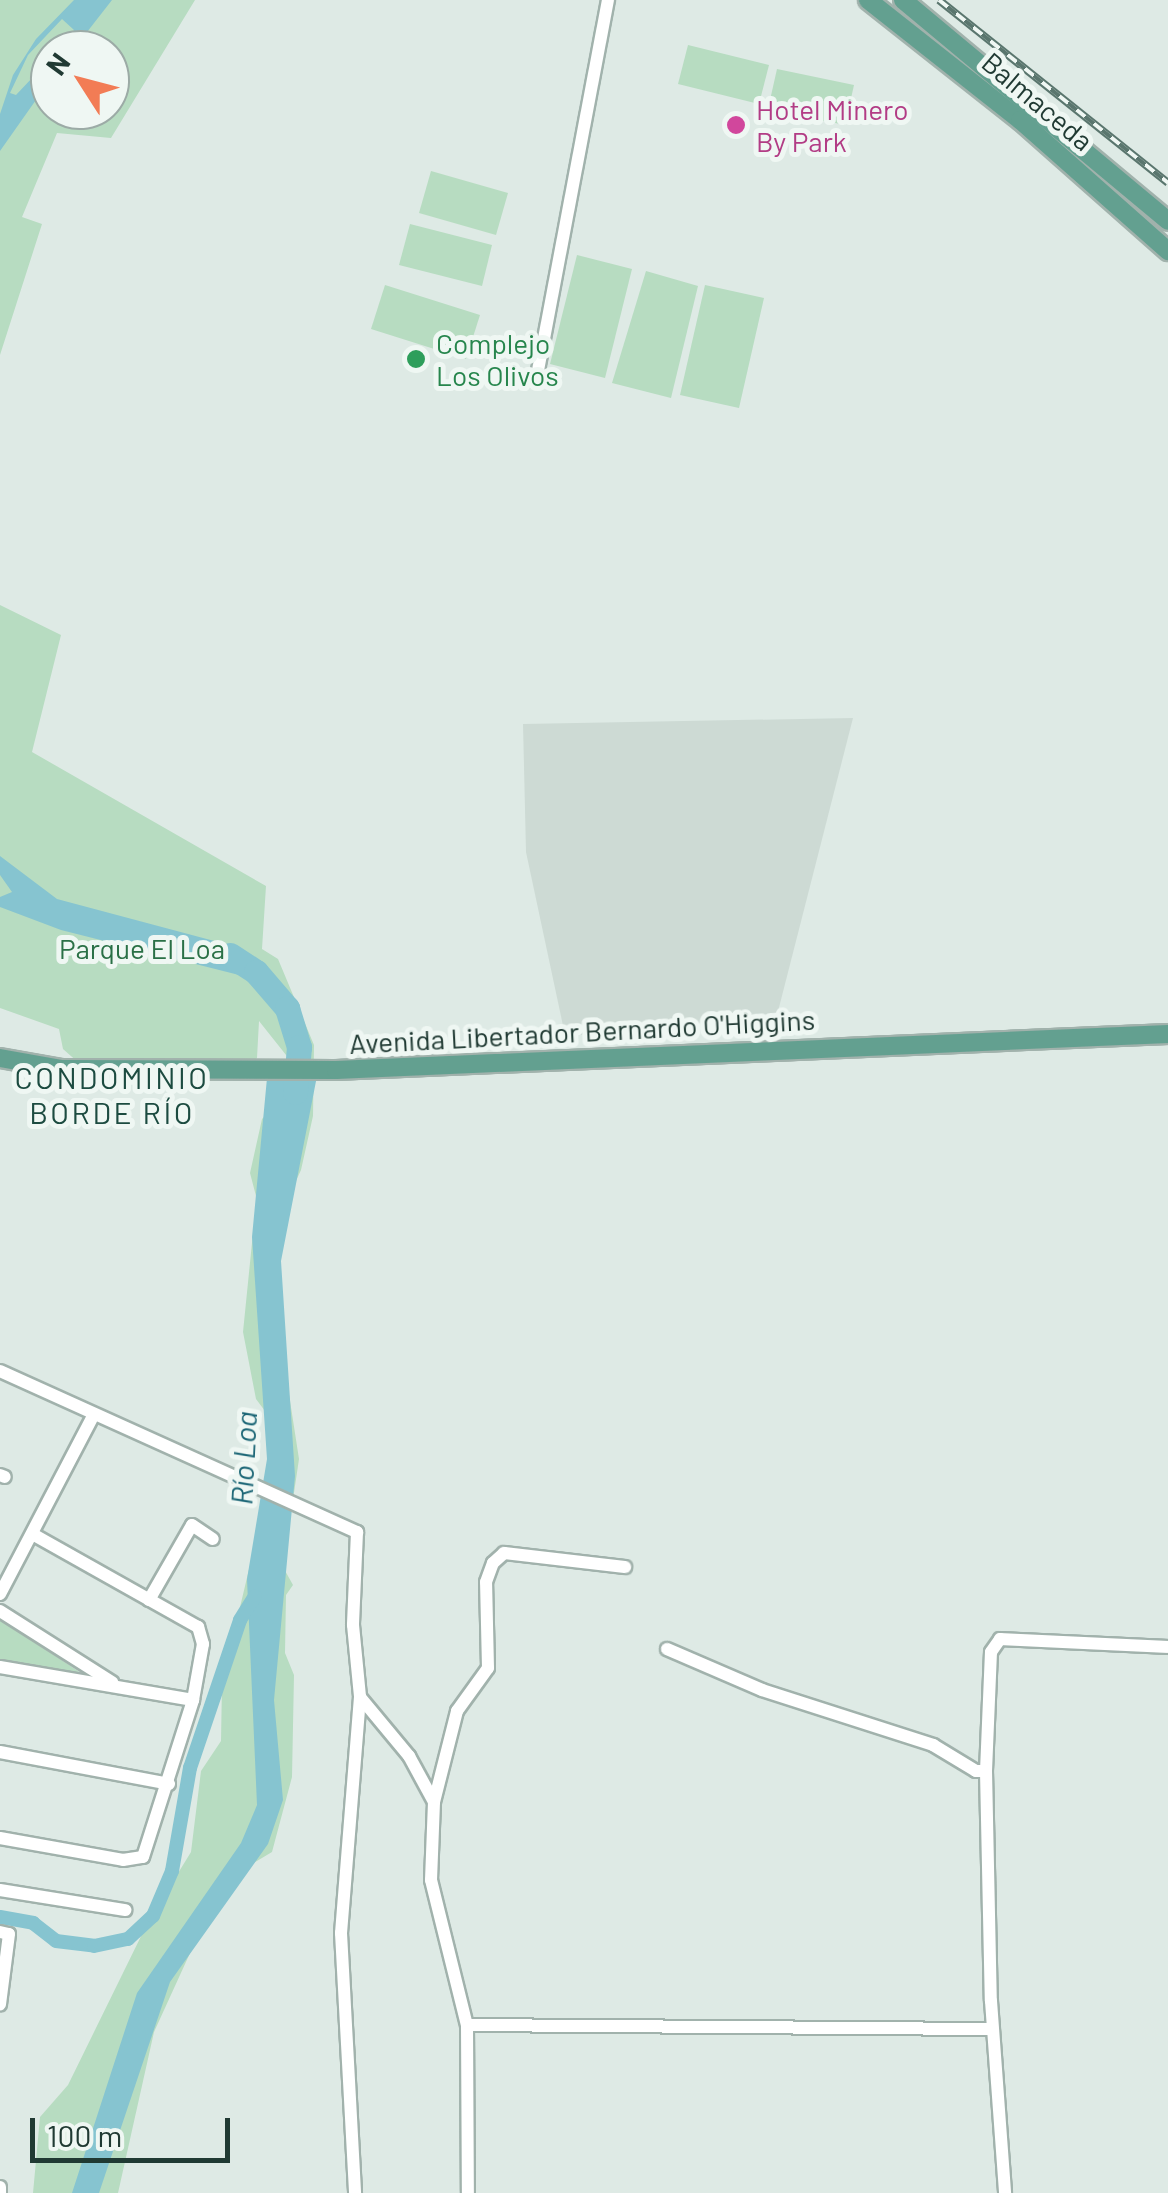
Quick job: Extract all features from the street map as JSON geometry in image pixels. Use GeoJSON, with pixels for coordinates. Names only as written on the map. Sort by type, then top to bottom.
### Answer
{"type":"FeatureCollection","features":[{"type":"Feature","properties":{"kind":"main road","name":"Balmaceda"},"geometry":{"type":"LineString","coordinates":[[868,0],[1020,120],[1168,251]]}},
{"type":"Feature","properties":{"kind":"main road","name":"Balmaceda"},"geometry":{"type":"LineString","coordinates":[[903,0],[1168,222]]}},
{"type":"Feature","properties":{"kind":"main road","name":"Avenida Libertador Bernardo O'Higgins"},"geometry":{"type":"LineString","coordinates":[[0,1058],[62,1069],[240,1072],[1168,1034]]}},
{"type":"Feature","properties":{"kind":"street"},"geometry":{"type":"LineString","coordinates":[[536,381],[608,0]]}},
{"type":"Feature","properties":{"kind":"street"},"geometry":{"type":"LineString","coordinates":[[0,1371],[244,1486],[343,1521],[357,1532],[353,1625],[360,1697],[341,1934],[356,2193]]}},
{"type":"Feature","properties":{"kind":"street"},"geometry":{"type":"LineString","coordinates":[[0,1594],[94,1414]]}},
{"type":"Feature","properties":{"kind":"street"},"geometry":{"type":"LineString","coordinates":[[149,1600],[192,1525],[214,1539]]}},
{"type":"Feature","properties":{"kind":"street"},"geometry":{"type":"LineString","coordinates":[[0,1838],[135,1860],[149,1844],[168,1784],[193,1700],[202,1644],[198,1627],[32,1534]]}},
{"type":"Feature","properties":{"kind":"street"},"geometry":{"type":"LineString","coordinates":[[468,2193],[467,2025],[432,1880],[434,1802],[457,1711],[488,1668],[486,1582],[493,1562],[504,1554],[625,1567]]}},
{"type":"Feature","properties":{"kind":"street"},"geometry":{"type":"LineString","coordinates":[[0,1611],[117,1685]]}},
{"type":"Feature","properties":{"kind":"street"},"geometry":{"type":"LineString","coordinates":[[1005,2193],[992,2029],[986,1771],[992,1652],[1000,1639],[1168,1647]]}},
{"type":"Feature","properties":{"kind":"street"},"geometry":{"type":"LineString","coordinates":[[667,1649],[762,1690],[932,1744],[976,1772],[986,1771]]}},
{"type":"Feature","properties":{"kind":"street"},"geometry":{"type":"LineString","coordinates":[[0,1667],[193,1700]]}},
{"type":"Feature","properties":{"kind":"street"},"geometry":{"type":"LineString","coordinates":[[360,1697],[409,1756],[434,1802]]}},
{"type":"Feature","properties":{"kind":"street"},"geometry":{"type":"LineString","coordinates":[[0,1752],[168,1784]]}},
{"type":"Feature","properties":{"kind":"street"},"geometry":{"type":"LineString","coordinates":[[0,1890],[125,1910]]}},
{"type":"Feature","properties":{"kind":"street"},"geometry":{"type":"LineString","coordinates":[[0,1932],[9,1934],[0,2004]]}},
{"type":"Feature","properties":{"kind":"street"},"geometry":{"type":"LineString","coordinates":[[467,2025],[992,2029]]}},
{"type":"Feature","properties":{"kind":"shaded area"},"geometry":{"type":"Polygon","coordinates":[[[853,718],[773,1031],[565,1035],[526,852],[523,724],[853,718]]]}},
{"type":"Feature","properties":{"kind":"green space"},"geometry":{"type":"Polygon","coordinates":[[[0,0],[195,0],[130,107],[130,30],[30,30],[30,130],[116,130],[111,138],[57,133],[22,217],[42,224],[0,355],[0,0]]]}},
{"type":"Feature","properties":{"kind":"green space"},"geometry":{"type":"Polygon","coordinates":[[[688,45],[769,65],[759,104],[678,84],[688,45]]]}},
{"type":"Feature","properties":{"kind":"green space"},"geometry":{"type":"Polygon","coordinates":[[[777,69],[854,85],[845,125],[768,109],[777,69]]]}},
{"type":"Feature","properties":{"kind":"green space"},"geometry":{"type":"Polygon","coordinates":[[[431,171],[508,193],[496,235],[419,213],[431,171]]]}},
{"type":"Feature","properties":{"kind":"green space"},"geometry":{"type":"Polygon","coordinates":[[[410,224],[492,245],[482,286],[399,265],[410,224]]]}},
{"type":"Feature","properties":{"kind":"green space"},"geometry":{"type":"Polygon","coordinates":[[[577,255],[632,269],[605,378],[550,364],[577,255]]]}},
{"type":"Feature","properties":{"kind":"green space"},"geometry":{"type":"Polygon","coordinates":[[[646,271],[698,286],[671,398],[612,383],[646,271]]]}},
{"type":"Feature","properties":{"kind":"green space"},"geometry":{"type":"Polygon","coordinates":[[[385,285],[480,315],[466,359],[371,329],[385,285]]]}},
{"type":"Feature","properties":{"kind":"green space"},"geometry":{"type":"Polygon","coordinates":[[[705,285],[764,298],[739,408],[680,395],[705,285]]]}},
{"type":"Feature","properties":{"kind":"green space","name":"Parque El Loa"},"geometry":{"type":"Polygon","coordinates":[[[0,605],[61,635],[32,752],[266,886],[262,949],[278,959],[314,1045],[313,1116],[301,1170],[276,1224],[282,1349],[299,1459],[283,1567],[293,1585],[286,1595],[285,1653],[294,1675],[292,1777],[272,1852],[245,1868],[201,1929],[154,2032],[118,2193],[33,2193],[40,2117],[68,2085],[148,1922],[191,1852],[201,1771],[221,1741],[222,1683],[269,1485],[265,1411],[256,1399],[243,1332],[253,1233],[261,1215],[250,1173],[262,1119],[291,1089],[290,1060],[259,1021],[257,1058],[250,1065],[80,1064],[63,1049],[59,1029],[0,1008],[0,605]]]}},
{"type":"Feature","properties":{"kind":"green space"},"geometry":{"type":"Polygon","coordinates":[[[0,1619],[81,1673],[0,1661],[0,1619]]]}},
{"type":"Feature","properties":{"kind":"water"},"geometry":{"type":"Polygon","coordinates":[[[74,0],[112,0],[89,30],[74,30],[62,19],[52,30],[45,30],[74,0]]]}},
{"type":"Feature","properties":{"kind":"water"},"geometry":{"type":"Polygon","coordinates":[[[30,48],[10,93],[16,95],[30,80],[30,108],[0,151],[0,114],[13,75],[30,48]]]}},
{"type":"Feature","properties":{"kind":"water"},"geometry":{"type":"Polygon","coordinates":[[[0,856],[57,899],[233,946],[254,957],[256,972],[239,975],[61,930],[0,907],[0,897],[12,892],[0,875],[0,856]]]}},
{"type":"Feature","properties":{"kind":"water"},"geometry":{"type":"Polygon","coordinates":[[[317,1076],[281,1261],[295,1476],[274,1700],[283,1800],[268,1844],[170,1982],[99,2193],[72,2193],[137,1993],[241,1843],[257,1805],[247,1579],[267,1459],[252,1237],[267,1078],[317,1076]]]}},
{"type":"Feature","properties":{"kind":"waterway","name":"Río Loa"},"geometry":{"type":"LineString","coordinates":[[230,955],[256,972],[287,1008],[299,1047],[295,1092]]}},
{"type":"Feature","properties":{"kind":"waterway"},"geometry":{"type":"LineString","coordinates":[[0,1917],[33,1923],[56,1941],[94,1946],[128,1939],[153,1916],[172,1871],[190,1768],[240,1620],[255,1596]]}},
{"type":"Feature","properties":{"kind":"railway"},"geometry":{"type":"LineString","coordinates":[[939,0],[1168,183]]}},
{"type":"Feature","properties":{"kind":"place","name":"Hotel Minero By Park"},"geometry":{"type":"Point","coordinates":[736,125]}},
{"type":"Feature","properties":{"kind":"place","name":"Complejo Los Olivos"},"geometry":{"type":"Point","coordinates":[416,359]}},
{"type":"Feature","properties":{"kind":"district","name":"CONDOMINIO BORDE RÍO"},"geometry":{"type":"Point","coordinates":[112,1094]}}]}
